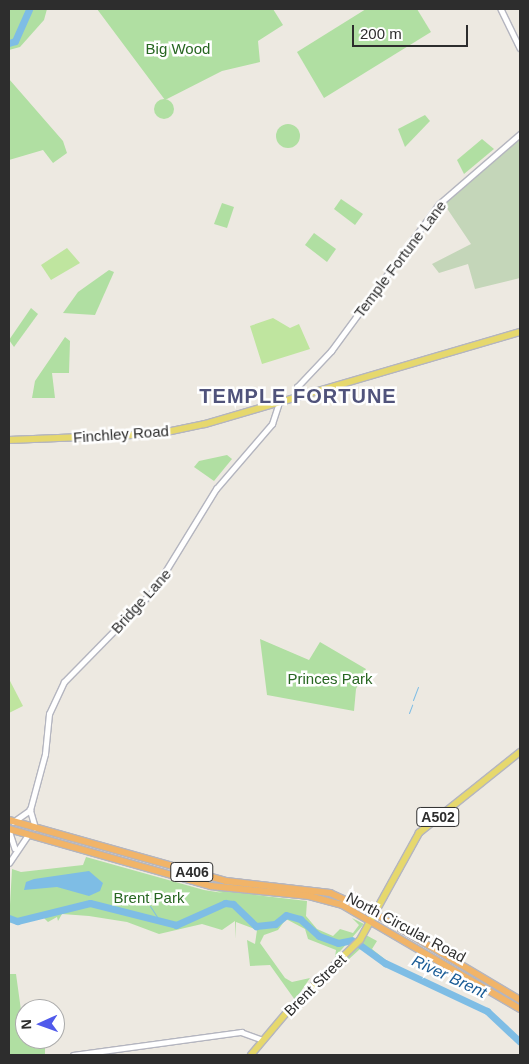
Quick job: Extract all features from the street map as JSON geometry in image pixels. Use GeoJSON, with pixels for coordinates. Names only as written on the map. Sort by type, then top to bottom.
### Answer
{"type":"FeatureCollection","features":[{"type":"Feature","properties":{"kind":"highway","name":"North Circular Road"},"geometry":{"type":"LineString","coordinates":[[11,821],[226,881],[330,893],[520,1000]]}},
{"type":"Feature","properties":{"kind":"highway","name":"North Circular Road"},"geometry":{"type":"LineString","coordinates":[[9,829],[211,886],[312,897],[375,917],[520,1008]]}},
{"type":"Feature","properties":{"kind":"main road","name":"Finchley Road"},"geometry":{"type":"LineString","coordinates":[[9,440],[157,434],[280,403],[298,396],[520,332]]}},
{"type":"Feature","properties":{"kind":"main road","name":"A502"},"geometry":{"type":"LineString","coordinates":[[375,917],[419,833],[520,752]]}},
{"type":"Feature","properties":{"kind":"main road","name":"Brent Street"},"geometry":{"type":"LineString","coordinates":[[251,1055],[263,1040],[360,940],[375,917]]}},
{"type":"Feature","properties":{"kind":"street"},"geometry":{"type":"LineString","coordinates":[[501,9],[520,48]]}},
{"type":"Feature","properties":{"kind":"street","name":"Temple Fortune Lane"},"geometry":{"type":"LineString","coordinates":[[298,396],[297,387],[331,351],[439,204],[520,134]]}},
{"type":"Feature","properties":{"kind":"street","name":"Bridge Lane"},"geometry":{"type":"LineString","coordinates":[[30,810],[45,754],[49,714],[64,682],[154,590],[216,489],[272,424],[280,403]]}},
{"type":"Feature","properties":{"kind":"street"},"geometry":{"type":"LineString","coordinates":[[11,821],[30,810],[36,829]]}},
{"type":"Feature","properties":{"kind":"street"},"geometry":{"type":"LineString","coordinates":[[9,829],[15,848]]}},
{"type":"Feature","properties":{"kind":"street"},"geometry":{"type":"LineString","coordinates":[[9,863],[15,848],[28,835]]}},
{"type":"Feature","properties":{"kind":"street"},"geometry":{"type":"LineString","coordinates":[[72,1055],[241,1032],[263,1040]]}},
{"type":"Feature","properties":{"kind":"green space"},"geometry":{"type":"Polygon","coordinates":[[[9,9],[47,9],[44,20],[20,47],[9,50],[9,9]]]}},
{"type":"Feature","properties":{"kind":"green space","name":"Big Wood"},"geometry":{"type":"Polygon","coordinates":[[[97,9],[273,9],[283,25],[258,41],[260,62],[222,71],[165,100],[97,9]]]}},
{"type":"Feature","properties":{"kind":"green space"},"geometry":{"type":"Polygon","coordinates":[[[366,9],[417,9],[431,32],[324,98],[297,52],[366,9]]]}},
{"type":"Feature","properties":{"kind":"green space"},"geometry":{"type":"Polygon","coordinates":[[[9,79],[63,141],[67,153],[53,163],[43,150],[9,160],[9,79]]]}},
{"type":"Feature","properties":{"kind":"green space"},"geometry":{"type":"Polygon","coordinates":[[[164,99],[171,102],[174,109],[171,116],[164,119],[157,116],[154,109],[157,102],[164,99]]]}},
{"type":"Feature","properties":{"kind":"green space"},"geometry":{"type":"Polygon","coordinates":[[[425,115],[430,121],[405,147],[398,129],[425,115]]]}},
{"type":"Feature","properties":{"kind":"green space"},"geometry":{"type":"Polygon","coordinates":[[[288,124],[296,128],[300,136],[296,144],[288,148],[280,144],[276,136],[280,128],[288,124]]]}},
{"type":"Feature","properties":{"kind":"green space"},"geometry":{"type":"Polygon","coordinates":[[[520,135],[520,278],[475,289],[468,264],[439,273],[432,264],[471,244],[444,204],[465,178],[520,135]]]}},
{"type":"Feature","properties":{"kind":"green space"},"geometry":{"type":"Polygon","coordinates":[[[482,139],[494,149],[464,174],[457,160],[482,139]]]}},
{"type":"Feature","properties":{"kind":"green space"},"geometry":{"type":"Polygon","coordinates":[[[341,199],[363,214],[355,225],[334,209],[341,199]]]}},
{"type":"Feature","properties":{"kind":"green space"},"geometry":{"type":"Polygon","coordinates":[[[222,203],[234,207],[227,228],[214,224],[222,203]]]}},
{"type":"Feature","properties":{"kind":"green space"},"geometry":{"type":"Polygon","coordinates":[[[314,233],[336,249],[327,262],[305,245],[314,233]]]}},
{"type":"Feature","properties":{"kind":"green space"},"geometry":{"type":"Polygon","coordinates":[[[67,248],[80,263],[51,280],[41,265],[67,248]]]}},
{"type":"Feature","properties":{"kind":"green space"},"geometry":{"type":"Polygon","coordinates":[[[109,270],[114,272],[95,315],[63,313],[78,292],[109,270]]]}},
{"type":"Feature","properties":{"kind":"green space"},"geometry":{"type":"Polygon","coordinates":[[[31,308],[38,314],[14,347],[9,340],[31,308]]]}},
{"type":"Feature","properties":{"kind":"green space"},"geometry":{"type":"Polygon","coordinates":[[[273,318],[290,328],[299,324],[310,349],[262,364],[250,326],[273,318]]]}},
{"type":"Feature","properties":{"kind":"green space"},"geometry":{"type":"Polygon","coordinates":[[[65,337],[70,341],[69,373],[52,373],[55,398],[32,398],[35,381],[65,337]]]}},
{"type":"Feature","properties":{"kind":"green space"},"geometry":{"type":"Polygon","coordinates":[[[227,455],[232,459],[214,481],[194,467],[199,461],[227,455]]]}},
{"type":"Feature","properties":{"kind":"green space","name":"Princes Park"},"geometry":{"type":"Polygon","coordinates":[[[260,639],[309,660],[320,642],[366,669],[356,689],[354,711],[267,695],[260,639]]]}},
{"type":"Feature","properties":{"kind":"green space"},"geometry":{"type":"Polygon","coordinates":[[[9,679],[23,706],[9,713],[9,679]]]}},
{"type":"Feature","properties":{"kind":"green space","name":"Brent Park"},"geometry":{"type":"Polygon","coordinates":[[[81,852],[205,888],[309,899],[255,895],[307,901],[306,916],[317,929],[333,936],[340,929],[353,933],[359,925],[352,918],[364,924],[335,957],[336,950],[308,939],[305,929],[286,919],[278,930],[264,935],[260,943],[285,978],[292,982],[310,978],[295,1000],[270,965],[250,966],[247,940],[255,944],[257,930],[236,922],[235,939],[235,921],[222,930],[202,924],[159,934],[127,922],[62,914],[58,921],[57,917],[48,922],[41,915],[34,915],[9,923],[12,869],[21,872],[83,865],[86,857],[204,890],[223,893],[185,883],[81,852]]]}},
{"type":"Feature","properties":{"kind":"green space"},"geometry":{"type":"Polygon","coordinates":[[[366,935],[377,941],[372,949],[387,961],[490,1011],[520,1038],[520,1044],[485,1013],[360,949],[326,980],[366,935]]]}},
{"type":"Feature","properties":{"kind":"green space"},"geometry":{"type":"Polygon","coordinates":[[[9,974],[16,974],[19,999],[15,999],[15,1049],[45,1049],[45,1055],[9,1055],[9,974]]]}},
{"type":"Feature","properties":{"kind":"water"},"geometry":{"type":"Polygon","coordinates":[[[89,871],[103,883],[100,891],[89,896],[57,887],[24,890],[26,882],[34,879],[89,871]]]}},
{"type":"Feature","properties":{"kind":"waterway"},"geometry":{"type":"LineString","coordinates":[[9,43],[15,41],[29,9]]}},
{"type":"Feature","properties":{"kind":"waterway"},"geometry":{"type":"LineString","coordinates":[[413,700],[418,687]]}},
{"type":"Feature","properties":{"kind":"waterway"},"geometry":{"type":"LineString","coordinates":[[409,713],[412,705]]}},
{"type":"Feature","properties":{"kind":"waterway"},"geometry":{"type":"LineString","coordinates":[[122,894],[130,897]]}},
{"type":"Feature","properties":{"kind":"waterway","name":"River Brent"},"geometry":{"type":"LineString","coordinates":[[9,918],[17,921],[90,903],[176,925],[225,903],[233,904],[256,926],[275,924],[286,915],[300,919],[319,936],[338,943],[352,940]]}},
{"type":"Feature","properties":{"kind":"waterway"},"geometry":{"type":"LineString","coordinates":[[150,906],[161,923]]}},
{"type":"Feature","properties":{"kind":"waterway","name":"River Brent"},"geometry":{"type":"LineString","coordinates":[[360,945],[385,963],[487,1011],[520,1042]]}},
{"type":"Feature","properties":{"kind":"district","name":"TEMPLE FORTUNE"},"geometry":{"type":"Point","coordinates":[298,396]}}]}
